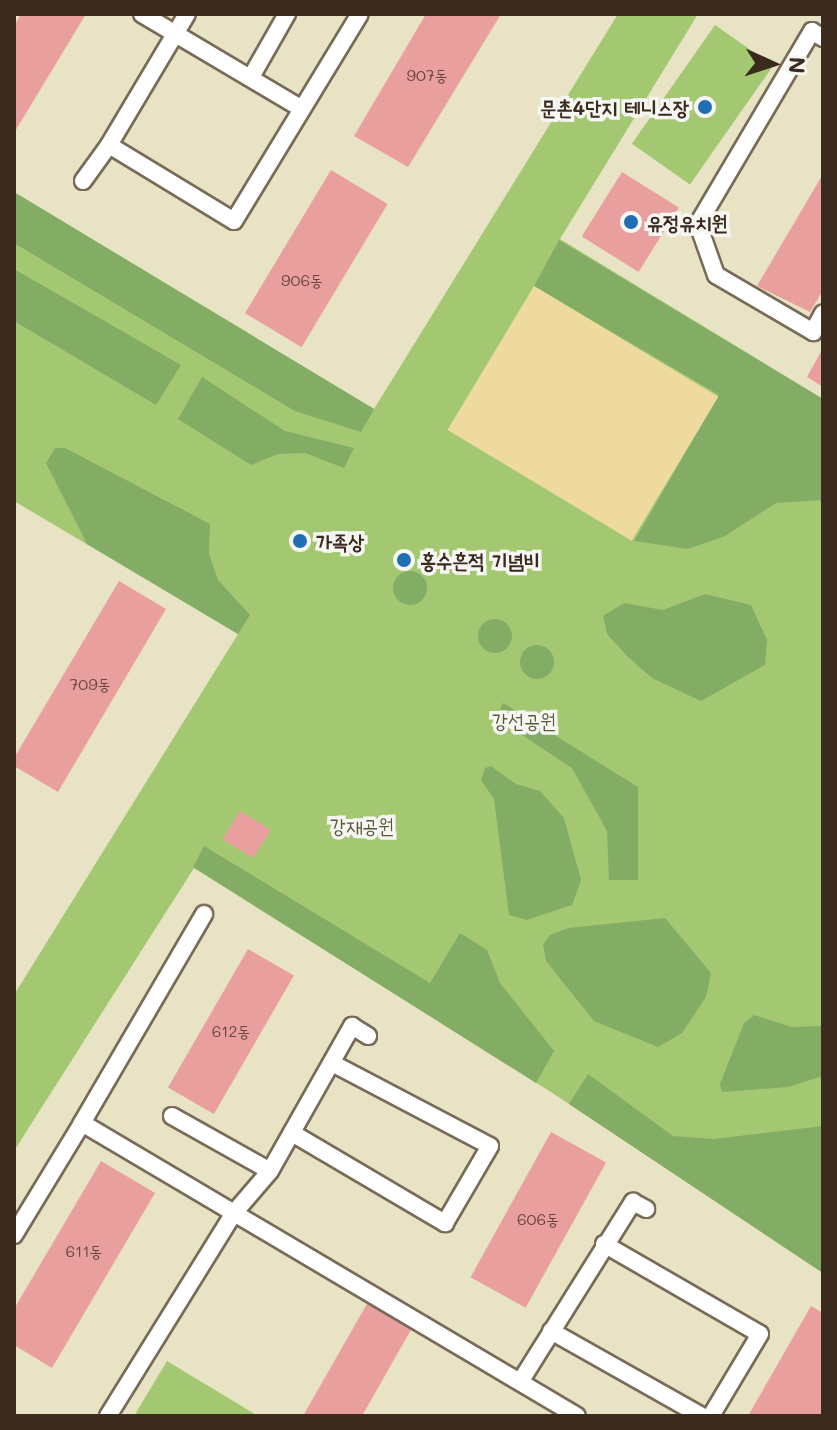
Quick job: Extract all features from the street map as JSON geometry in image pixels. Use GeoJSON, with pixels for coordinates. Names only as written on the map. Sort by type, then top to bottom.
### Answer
{"type":"FeatureCollection","features":[{"type":"Feature","properties":{"kind":"lane"},"geometry":{"type":"LineString","coordinates":[[142,14],[302,109]]}},
{"type":"Feature","properties":{"kind":"lane"},"geometry":{"type":"LineString","coordinates":[[83,181],[109,145],[187,14]]}},
{"type":"Feature","properties":{"kind":"lane"},"geometry":{"type":"LineString","coordinates":[[251,77],[287,14]]}},
{"type":"Feature","properties":{"kind":"lane"},"geometry":{"type":"LineString","coordinates":[[109,145],[234,221],[360,14]]}},
{"type":"Feature","properties":{"kind":"lane"},"geometry":{"type":"LineString","coordinates":[[823,38],[812,31],[698,224],[716,275],[813,332],[823,313]]}},
{"type":"Feature","properties":{"kind":"lane"},"geometry":{"type":"LineString","coordinates":[[14,1235],[204,914]]}},
{"type":"Feature","properties":{"kind":"lane"},"geometry":{"type":"LineString","coordinates":[[108,1416],[234,1213],[270,1171],[352,1026],[368,1036]]}},
{"type":"Feature","properties":{"kind":"lane"},"geometry":{"type":"LineString","coordinates":[[292,1133],[445,1223],[490,1146],[332,1063]]}},
{"type":"Feature","properties":{"kind":"lane"},"geometry":{"type":"LineString","coordinates":[[172,1116],[270,1171]]}},
{"type":"Feature","properties":{"kind":"lane"},"geometry":{"type":"LineString","coordinates":[[82,1123],[572,1415]]}},
{"type":"Feature","properties":{"kind":"lane"},"geometry":{"type":"LineString","coordinates":[[520,1382],[633,1202],[646,1209]]}},
{"type":"Feature","properties":{"kind":"lane"},"geometry":{"type":"LineString","coordinates":[[604,1244],[760,1334],[711,1416]]}},
{"type":"Feature","properties":{"kind":"lane"},"geometry":{"type":"LineString","coordinates":[[551,1331],[702,1416]]}},
{"type":"Feature","properties":{"kind":"green space","name":"강선공원"},"geometry":{"type":"Polygon","coordinates":[[[618,14],[698,14],[560,239],[823,399],[823,1273],[554,1094],[194,868],[14,1151],[14,995],[238,634],[14,501],[14,192],[374,409],[618,14]]]}},
{"type":"Feature","properties":{"kind":"green space","name":"문촌4단지 테니스장"},"geometry":{"type":"Polygon","coordinates":[[[715,25],[773,66],[690,185],[632,144],[715,25]]]}},
{"type":"Feature","properties":{"kind":"green space"},"geometry":{"type":"Polygon","coordinates":[[[14,192],[374,409],[361,432],[295,411],[14,243],[14,192]]]}},
{"type":"Feature","properties":{"kind":"green space"},"geometry":{"type":"Polygon","coordinates":[[[559,240],[823,399],[823,500],[776,503],[725,536],[688,549],[634,541],[719,395],[534,286],[559,240]]]}},
{"type":"Feature","properties":{"kind":"green space"},"geometry":{"type":"Polygon","coordinates":[[[14,269],[181,365],[156,405],[14,321],[14,269]]]}},
{"type":"Feature","properties":{"kind":"green space"},"geometry":{"type":"Polygon","coordinates":[[[202,377],[285,431],[354,448],[344,468],[305,453],[278,454],[251,465],[178,419],[202,377]]]}},
{"type":"Feature","properties":{"kind":"green space"},"geometry":{"type":"Polygon","coordinates":[[[55,448],[65,448],[210,524],[209,554],[218,580],[250,615],[238,634],[87,544],[46,463],[55,448]]]}},
{"type":"Feature","properties":{"kind":"green space"},"geometry":{"type":"Polygon","coordinates":[[[410,571],[422,576],[427,588],[422,600],[410,605],[398,600],[393,588],[398,576],[410,571]]]}},
{"type":"Feature","properties":{"kind":"green space"},"geometry":{"type":"Polygon","coordinates":[[[705,594],[751,605],[767,640],[765,665],[701,701],[652,678],[607,634],[603,616],[624,603],[663,610],[705,594]]]}},
{"type":"Feature","properties":{"kind":"green space"},"geometry":{"type":"Polygon","coordinates":[[[495,619],[507,624],[512,636],[507,648],[495,653],[483,648],[478,636],[483,624],[495,619]]]}},
{"type":"Feature","properties":{"kind":"green space"},"geometry":{"type":"Polygon","coordinates":[[[537,645],[549,650],[554,662],[549,674],[537,679],[525,674],[520,662],[525,650],[537,645]]]}},
{"type":"Feature","properties":{"kind":"green space"},"geometry":{"type":"Polygon","coordinates":[[[503,703],[638,787],[638,880],[609,880],[607,831],[572,768],[510,727],[500,709],[503,703]]]}},
{"type":"Feature","properties":{"kind":"green space"},"geometry":{"type":"Polygon","coordinates":[[[491,766],[516,784],[540,791],[564,818],[581,880],[572,905],[527,920],[509,915],[494,799],[481,780],[485,768],[491,766]]]}},
{"type":"Feature","properties":{"kind":"green space"},"geometry":{"type":"Polygon","coordinates":[[[204,846],[430,983],[460,933],[487,950],[500,983],[554,1051],[536,1083],[193,867],[204,846]]]}},
{"type":"Feature","properties":{"kind":"green space"},"geometry":{"type":"Polygon","coordinates":[[[665,918],[711,973],[706,997],[682,1033],[658,1047],[594,1021],[546,961],[543,944],[550,935],[568,928],[665,918]]]}},
{"type":"Feature","properties":{"kind":"green space"},"geometry":{"type":"Polygon","coordinates":[[[754,1015],[792,1027],[823,1026],[823,1076],[788,1087],[722,1092],[720,1084],[744,1023],[754,1015]]]}},
{"type":"Feature","properties":{"kind":"green space"},"geometry":{"type":"Polygon","coordinates":[[[588,1074],[673,1136],[714,1139],[823,1126],[823,1273],[569,1104],[588,1074]]]}},
{"type":"Feature","properties":{"kind":"green space"},"geometry":{"type":"Polygon","coordinates":[[[167,1361],[258,1416],[134,1416],[167,1361]]]}},
{"type":"Feature","properties":{"kind":"sand"},"geometry":{"type":"Polygon","coordinates":[[[534,286],[718,397],[632,541],[447,430],[534,286]]]}},
{"type":"Feature","properties":{"kind":"building"},"geometry":{"type":"Polygon","coordinates":[[[21,14],[86,14],[14,133],[14,26],[21,14]]]}},
{"type":"Feature","properties":{"kind":"building"},"geometry":{"type":"Polygon","coordinates":[[[426,14],[501,14],[408,167],[354,136],[426,14]]]}},
{"type":"Feature","properties":{"kind":"building"},"geometry":{"type":"Polygon","coordinates":[[[331,170],[388,204],[302,347],[245,313],[331,170]]]}},
{"type":"Feature","properties":{"kind":"building","name":"유정유치원"},"geometry":{"type":"Polygon","coordinates":[[[622,172],[679,208],[639,272],[582,236],[622,172]]]}},
{"type":"Feature","properties":{"kind":"building"},"geometry":{"type":"Polygon","coordinates":[[[823,174],[823,290],[810,312],[757,286],[823,174]]]}},
{"type":"Feature","properties":{"kind":"building"},"geometry":{"type":"Polygon","coordinates":[[[823,348],[823,387],[807,377],[823,348]]]}},
{"type":"Feature","properties":{"kind":"building"},"geometry":{"type":"Polygon","coordinates":[[[119,581],[166,609],[58,792],[14,766],[14,758],[119,581]]]}},
{"type":"Feature","properties":{"kind":"building"},"geometry":{"type":"Polygon","coordinates":[[[240,811],[271,830],[253,858],[223,839],[240,811]]]}},
{"type":"Feature","properties":{"kind":"building"},"geometry":{"type":"Polygon","coordinates":[[[248,949],[294,976],[214,1114],[168,1088],[248,949]]]}},
{"type":"Feature","properties":{"kind":"building"},"geometry":{"type":"Polygon","coordinates":[[[551,1132],[606,1163],[526,1308],[471,1277],[551,1132]]]}},
{"type":"Feature","properties":{"kind":"building"},"geometry":{"type":"Polygon","coordinates":[[[101,1161],[155,1193],[52,1368],[14,1345],[14,1309],[101,1161]]]}},
{"type":"Feature","properties":{"kind":"building"},"geometry":{"type":"Polygon","coordinates":[[[368,1302],[412,1328],[362,1416],[303,1416],[368,1302]]]}},
{"type":"Feature","properties":{"kind":"building"},"geometry":{"type":"Polygon","coordinates":[[[811,1306],[823,1313],[823,1416],[748,1416],[811,1306]]]}},
{"type":"Feature","properties":{"kind":"place","name":"문촌4단지 테니스장"},"geometry":{"type":"Point","coordinates":[705,107]}},
{"type":"Feature","properties":{"kind":"place","name":"유정유치원"},"geometry":{"type":"Point","coordinates":[631,222]}},
{"type":"Feature","properties":{"kind":"place","name":"가족상"},"geometry":{"type":"Point","coordinates":[300,541]}},
{"type":"Feature","properties":{"kind":"place","name":"홍수흔적 기념비"},"geometry":{"type":"Point","coordinates":[404,560]}},
{"type":"Feature","properties":{"kind":"park label","name":"강재공원"},"geometry":{"type":"Point","coordinates":[362,825]}}]}
